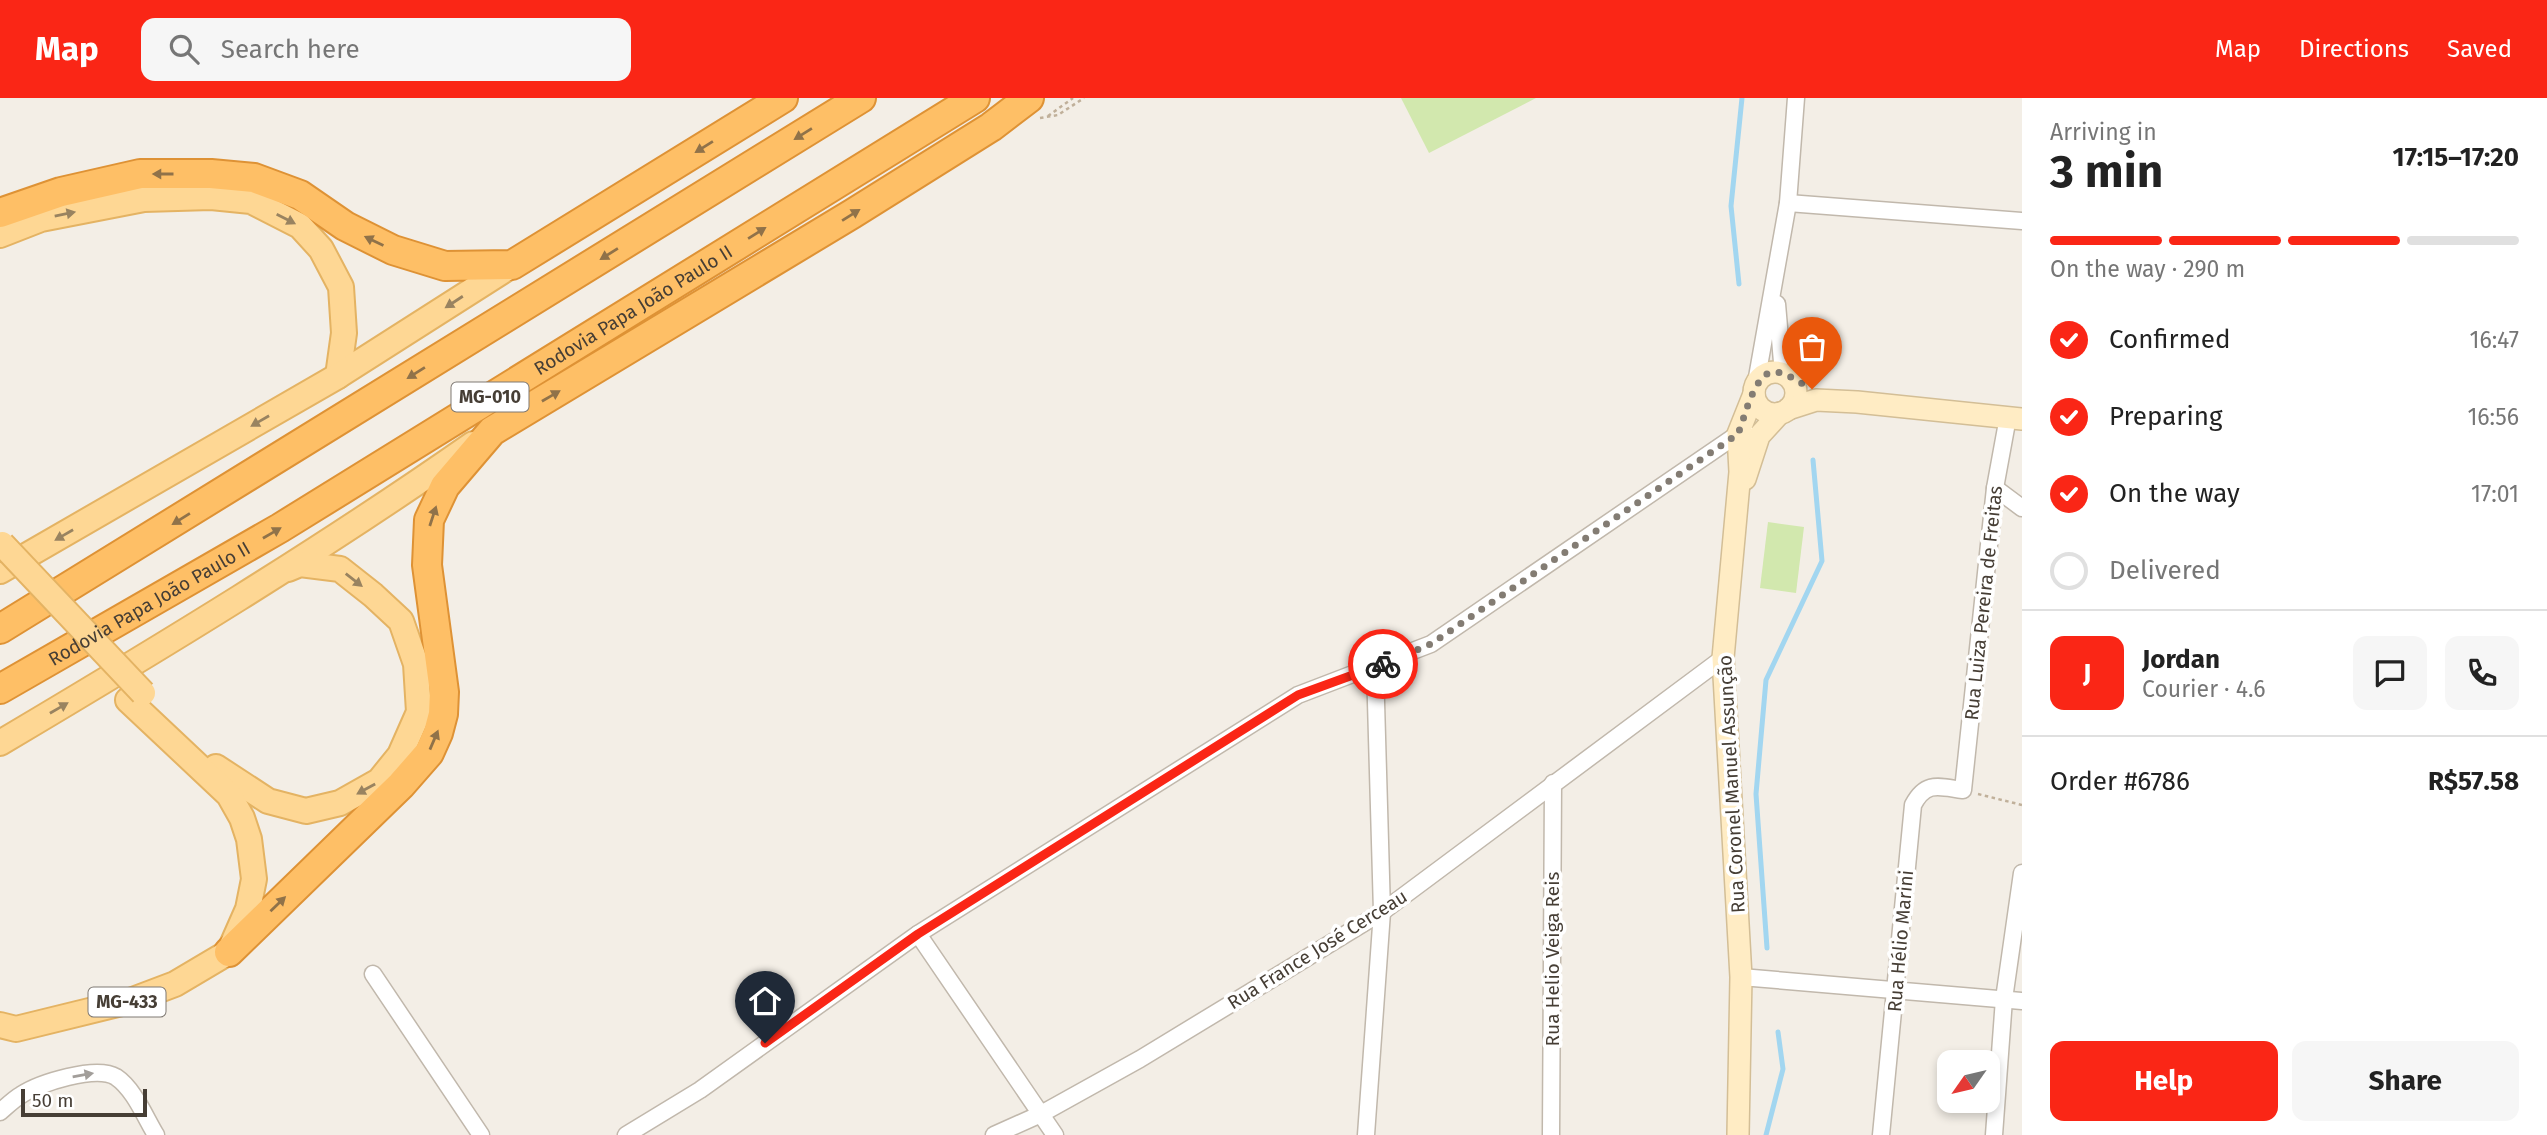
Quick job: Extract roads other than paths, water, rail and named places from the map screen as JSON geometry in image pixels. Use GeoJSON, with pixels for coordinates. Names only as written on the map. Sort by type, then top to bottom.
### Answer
{"type":"FeatureCollection","features":[{"type":"Feature","properties":{"kind":"highway"},"geometry":{"type":"LineString","coordinates":[[0,214],[61,191],[140,174],[211,174],[254,178],[300,195],[345,226],[393,250],[445,266],[512,265],[783,98]]}},
{"type":"Feature","properties":{"kind":"highway","name":"MG-010"},"geometry":{"type":"LineString","coordinates":[[0,628],[861,98]]}},
{"type":"Feature","properties":{"kind":"highway","name":"Rodovia Papa João Paulo II"},"geometry":{"type":"LineString","coordinates":[[0,689],[280,528],[975,98]]}},
{"type":"Feature","properties":{"kind":"highway"},"geometry":{"type":"LineString","coordinates":[[229,952],[401,785],[429,753],[443,714],[444,692],[427,565],[429,520],[445,486],[492,431],[991,127],[1039,107]]}},
{"type":"Feature","properties":{"kind":"main road"},"geometry":{"type":"LineString","coordinates":[[0,235],[41,219],[144,199],[211,197],[251,201],[300,226],[321,249],[341,287],[344,333],[338,376]]}},
{"type":"Feature","properties":{"kind":"main road"},"geometry":{"type":"LineString","coordinates":[[228,794],[0,556],[338,376],[512,265]]}},
{"type":"Feature","properties":{"kind":"main road","name":"MG-010"},"geometry":{"type":"LineString","coordinates":[[0,743],[161,648],[386,505],[492,431]]}},
{"type":"Feature","properties":{"kind":"main road"},"geometry":{"type":"LineString","coordinates":[[192,751],[268,801],[306,811],[340,803],[379,781],[400,755],[410,733],[419,712],[416,664],[401,621],[340,569],[300,564],[269,578]]}},
{"type":"Feature","properties":{"kind":"main road"},"geometry":{"type":"LineString","coordinates":[[136,697],[192,751],[228,794],[242,818],[249,839],[254,879],[248,909],[229,952]]}},
{"type":"Feature","properties":{"kind":"main road","name":"MG-433"},"geometry":{"type":"LineString","coordinates":[[4,1031],[153,993],[176,984],[229,952]]}},
{"type":"Feature","properties":{"kind":"street"},"geometry":{"type":"LineString","coordinates":[[1748,435],[1788,203],[1796,98]]}},
{"type":"Feature","properties":{"kind":"street"},"geometry":{"type":"LineString","coordinates":[[1788,203],[2022,221]]}},
{"type":"Feature","properties":{"kind":"street"},"geometry":{"type":"LineString","coordinates":[[626,1135],[700,1090],[918,934],[1298,695],[1431,644],[1784,411],[1793,404],[1796,390],[1782,362],[1775,285]]}},
{"type":"Feature","properties":{"kind":"street"},"geometry":{"type":"LineString","coordinates":[[1755,388],[1770,372],[1787,376],[1812,389],[1857,402]]}},
{"type":"Feature","properties":{"kind":"street"},"geometry":{"type":"LineString","coordinates":[[1755,388],[1762,410],[1784,411],[1816,400],[2015,418]]}},
{"type":"Feature","properties":{"kind":"street","name":"Rua Luiza Pereira de Freitas"},"geometry":{"type":"LineString","coordinates":[[1963,790],[1995,488],[2015,418]]}},
{"type":"Feature","properties":{"kind":"street","name":"Rua Coronel Manuel Assunção"},"geometry":{"type":"LineString","coordinates":[[1738,1135],[1741,976],[1723,658],[1737,505],[1748,435]]}},
{"type":"Feature","properties":{"kind":"street"},"geometry":{"type":"LineString","coordinates":[[1995,488],[2022,508]]}},
{"type":"Feature","properties":{"kind":"street","name":"Rua France José Cerceau"},"geometry":{"type":"LineString","coordinates":[[994,1135],[1041,1114],[1140,1059],[1382,912],[1723,658]]}},
{"type":"Feature","properties":{"kind":"street"},"geometry":{"type":"LineString","coordinates":[[1366,1135],[1382,912],[1375,667]]}},
{"type":"Feature","properties":{"kind":"street","name":"Rua Helio Veiga Reis"},"geometry":{"type":"LineString","coordinates":[[1551,1135],[1553,783]]}},
{"type":"Feature","properties":{"kind":"street","name":"Rua Hélio Marini"},"geometry":{"type":"LineString","coordinates":[[1881,1135],[1913,805],[1919,794],[1927,788],[1963,790]]}},
{"type":"Feature","properties":{"kind":"street"},"geometry":{"type":"LineString","coordinates":[[1994,1135],[2004,999],[2022,873]]}},
{"type":"Feature","properties":{"kind":"street"},"geometry":{"type":"LineString","coordinates":[[918,934],[1055,1135]]}},
{"type":"Feature","properties":{"kind":"street"},"geometry":{"type":"LineString","coordinates":[[373,974],[481,1135]]}},
{"type":"Feature","properties":{"kind":"street"},"geometry":{"type":"LineString","coordinates":[[1741,976],[2022,1000]]}},
{"type":"Feature","properties":{"kind":"street"},"geometry":{"type":"LineString","coordinates":[[0,1112],[22,1094],[43,1085],[97,1072],[114,1076],[127,1089],[156,1135]]}},
{"type":"Feature","properties":{"kind":"waterway"},"geometry":{"type":"LineString","coordinates":[[1739,284],[1731,206],[1742,98]]}},
{"type":"Feature","properties":{"kind":"waterway"},"geometry":{"type":"LineString","coordinates":[[1767,948],[1756,794],[1766,680],[1822,561],[1813,460]]}},
{"type":"Feature","properties":{"kind":"waterway"},"geometry":{"type":"LineString","coordinates":[[1766,1135],[1783,1069],[1778,1032]]}}]}
